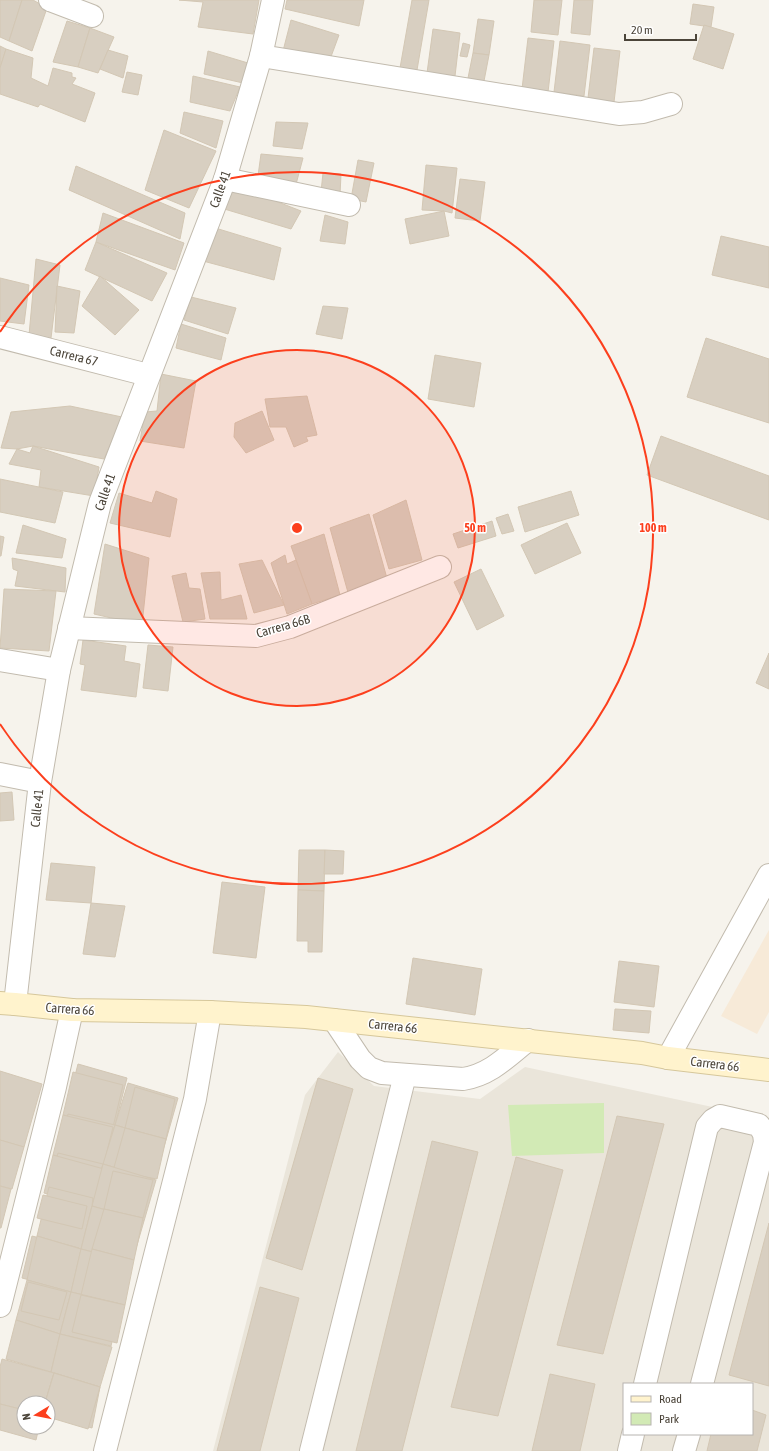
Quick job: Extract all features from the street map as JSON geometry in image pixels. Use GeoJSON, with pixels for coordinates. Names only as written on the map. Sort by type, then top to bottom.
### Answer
{"type":"FeatureCollection","features":[{"type":"Feature","properties":{"kind":"street"},"geometry":{"type":"LineString","coordinates":[[50,0],[92,16]]}},
{"type":"Feature","properties":{"kind":"street","name":"Calle 41"},"geometry":{"type":"LineString","coordinates":[[8,1003],[40,782],[59,670],[100,503],[148,375],[225,179],[261,56],[273,0]]}},
{"type":"Feature","properties":{"kind":"street"},"geometry":{"type":"LineString","coordinates":[[261,56],[619,114],[643,112],[671,104]]}},
{"type":"Feature","properties":{"kind":"street"},"geometry":{"type":"LineString","coordinates":[[225,179],[349,204]]}},
{"type":"Feature","properties":{"kind":"street","name":"Carrera 67"},"geometry":{"type":"LineString","coordinates":[[0,337],[148,375]]}},
{"type":"Feature","properties":{"kind":"street","name":"Carrera 66B"},"geometry":{"type":"LineString","coordinates":[[69,628],[256,636],[290,627],[440,567]]}},
{"type":"Feature","properties":{"kind":"street"},"geometry":{"type":"LineString","coordinates":[[0,660],[59,670]]}},
{"type":"Feature","properties":{"kind":"street"},"geometry":{"type":"LineString","coordinates":[[0,774],[40,782]]}},
{"type":"Feature","properties":{"kind":"street"},"geometry":{"type":"LineString","coordinates":[[668,1058],[769,875]]}},
{"type":"Feature","properties":{"kind":"street","name":"Carrera 66"},"geometry":{"type":"LineString","coordinates":[[8,1003],[72,1010],[210,1012],[306,1017],[642,1053],[668,1058],[769,1070]]}},
{"type":"Feature","properties":{"kind":"street"},"geometry":{"type":"LineString","coordinates":[[0,1306],[55,1087],[72,1010]]}},
{"type":"Feature","properties":{"kind":"street"},"geometry":{"type":"LineString","coordinates":[[105,1451],[195,1099],[210,1012]]}},
{"type":"Feature","properties":{"kind":"street"},"geometry":{"type":"LineString","coordinates":[[334,1020],[360,1059],[369,1068],[382,1073],[464,1079],[474,1077],[487,1072],[528,1040]]}},
{"type":"Feature","properties":{"kind":"street"},"geometry":{"type":"LineString","coordinates":[[311,1451],[405,1075]]}},
{"type":"Feature","properties":{"kind":"street"},"geometry":{"type":"LineString","coordinates":[[645,1383],[707,1127],[713,1120],[720,1116],[759,1125],[764,1134],[765,1142],[702,1383]]}},
{"type":"Feature","properties":{"kind":"street"},"geometry":{"type":"LineString","coordinates":[[629,1451],[633,1435]]}},
{"type":"Feature","properties":{"kind":"street"},"geometry":{"type":"LineString","coordinates":[[684,1451],[689,1435]]}},
{"type":"Feature","properties":{"kind":"shaded area"},"geometry":{"type":"Polygon","coordinates":[[[769,930],[769,1012],[757,1034],[721,1016],[769,930]]]}},
{"type":"Feature","properties":{"kind":"shaded area"},"geometry":{"type":"Polygon","coordinates":[[[338,1052],[374,1086],[480,1099],[525,1067],[769,1119],[769,1451],[213,1451],[305,1095],[338,1052]]]}},
{"type":"Feature","properties":{"kind":"green space"},"geometry":{"type":"Polygon","coordinates":[[[604,1103],[604,1153],[512,1156],[508,1105],[604,1103]]]}},
{"type":"Feature","properties":{"kind":"building"},"geometry":{"type":"Polygon","coordinates":[[[0,0],[22,0],[9,41],[0,37],[0,0]]]}},
{"type":"Feature","properties":{"kind":"building"},"geometry":{"type":"Polygon","coordinates":[[[22,0],[33,0],[47,8],[32,51],[9,41],[22,0]]]}},
{"type":"Feature","properties":{"kind":"building"},"geometry":{"type":"Polygon","coordinates":[[[179,0],[259,0],[253,34],[198,27],[203,2],[179,0]]]}},
{"type":"Feature","properties":{"kind":"building"},"geometry":{"type":"Polygon","coordinates":[[[287,0],[364,0],[359,26],[285,9],[287,0]]]}},
{"type":"Feature","properties":{"kind":"building"},"geometry":{"type":"Polygon","coordinates":[[[412,0],[429,0],[417,70],[400,68],[412,0]]]}},
{"type":"Feature","properties":{"kind":"building"},"geometry":{"type":"Polygon","coordinates":[[[534,0],[562,0],[558,35],[531,32],[534,0]]]}},
{"type":"Feature","properties":{"kind":"building"},"geometry":{"type":"Polygon","coordinates":[[[574,0],[593,0],[590,35],[571,33],[574,0]]]}},
{"type":"Feature","properties":{"kind":"building"},"geometry":{"type":"Polygon","coordinates":[[[693,4],[714,7],[711,27],[690,24],[693,4]]]}},
{"type":"Feature","properties":{"kind":"building"},"geometry":{"type":"Polygon","coordinates":[[[478,19],[494,21],[489,55],[473,53],[478,19]]]}},
{"type":"Feature","properties":{"kind":"building"},"geometry":{"type":"Polygon","coordinates":[[[291,20],[339,35],[329,62],[283,51],[291,20]]]}},
{"type":"Feature","properties":{"kind":"building"},"geometry":{"type":"Polygon","coordinates":[[[67,21],[90,28],[78,67],[53,62],[67,21]]]}},
{"type":"Feature","properties":{"kind":"building"},"geometry":{"type":"Polygon","coordinates":[[[704,25],[734,34],[723,69],[693,59],[704,25]]]}},
{"type":"Feature","properties":{"kind":"building"},"geometry":{"type":"Polygon","coordinates":[[[90,28],[114,37],[98,73],[78,67],[90,28]]]}},
{"type":"Feature","properties":{"kind":"building"},"geometry":{"type":"Polygon","coordinates":[[[433,29],[460,33],[455,76],[427,73],[433,29]]]}},
{"type":"Feature","properties":{"kind":"building"},"geometry":{"type":"Polygon","coordinates":[[[528,38],[554,41],[548,92],[522,89],[528,38]]]}},
{"type":"Feature","properties":{"kind":"building"},"geometry":{"type":"Polygon","coordinates":[[[560,41],[590,45],[584,96],[554,92],[560,41]]]}},
{"type":"Feature","properties":{"kind":"building"},"geometry":{"type":"Polygon","coordinates":[[[463,43],[470,45],[467,57],[460,56],[463,43]]]}},
{"type":"Feature","properties":{"kind":"building"},"geometry":{"type":"Polygon","coordinates":[[[0,46],[6,49],[0,68],[0,46]]]}},
{"type":"Feature","properties":{"kind":"building"},"geometry":{"type":"Polygon","coordinates":[[[594,48],[620,51],[614,102],[588,98],[594,48]]]}},
{"type":"Feature","properties":{"kind":"building"},"geometry":{"type":"Polygon","coordinates":[[[6,49],[33,58],[31,78],[48,86],[53,68],[72,73],[72,77],[76,78],[72,84],[95,93],[85,122],[40,104],[38,107],[0,94],[0,68],[6,49]]]}},
{"type":"Feature","properties":{"kind":"building"},"geometry":{"type":"Polygon","coordinates":[[[108,50],[128,56],[123,78],[100,69],[108,50]]]}},
{"type":"Feature","properties":{"kind":"building"},"geometry":{"type":"Polygon","coordinates":[[[208,51],[248,63],[243,83],[204,74],[208,51]]]}},
{"type":"Feature","properties":{"kind":"building"},"geometry":{"type":"Polygon","coordinates":[[[473,53],[489,55],[484,81],[468,78],[473,53]]]}},
{"type":"Feature","properties":{"kind":"building"},"geometry":{"type":"Polygon","coordinates":[[[127,72],[142,75],[138,95],[122,92],[127,72]]]}},
{"type":"Feature","properties":{"kind":"building"},"geometry":{"type":"Polygon","coordinates":[[[193,76],[240,87],[230,111],[190,102],[193,76]]]}},
{"type":"Feature","properties":{"kind":"building"},"geometry":{"type":"Polygon","coordinates":[[[184,112],[223,121],[216,148],[180,133],[184,112]]]}},
{"type":"Feature","properties":{"kind":"building"},"geometry":{"type":"Polygon","coordinates":[[[276,122],[308,123],[302,149],[273,146],[276,122]]]}},
{"type":"Feature","properties":{"kind":"building"},"geometry":{"type":"Polygon","coordinates":[[[164,130],[216,151],[189,208],[145,190],[164,130]]]}},
{"type":"Feature","properties":{"kind":"building"},"geometry":{"type":"Polygon","coordinates":[[[261,154],[303,158],[295,188],[257,183],[261,154]]]}},
{"type":"Feature","properties":{"kind":"building"},"geometry":{"type":"Polygon","coordinates":[[[358,160],[374,163],[366,202],[351,199],[358,160]]]}},
{"type":"Feature","properties":{"kind":"building"},"geometry":{"type":"Polygon","coordinates":[[[426,165],[457,168],[452,213],[422,210],[426,165]]]}},
{"type":"Feature","properties":{"kind":"building"},"geometry":{"type":"Polygon","coordinates":[[[76,166],[185,213],[180,239],[69,190],[76,166]]]}},
{"type":"Feature","properties":{"kind":"building"},"geometry":{"type":"Polygon","coordinates":[[[323,173],[341,174],[340,195],[321,192],[323,173]]]}},
{"type":"Feature","properties":{"kind":"building"},"geometry":{"type":"Polygon","coordinates":[[[460,179],[485,182],[480,221],[455,218],[460,179]]]}},
{"type":"Feature","properties":{"kind":"building"},"geometry":{"type":"Polygon","coordinates":[[[232,184],[301,211],[291,229],[221,208],[232,184]]]}},
{"type":"Feature","properties":{"kind":"building"},"geometry":{"type":"Polygon","coordinates":[[[444,211],[449,236],[410,244],[405,219],[444,211]]]}},
{"type":"Feature","properties":{"kind":"building"},"geometry":{"type":"Polygon","coordinates":[[[103,213],[184,243],[175,270],[96,242],[103,213]]]}},
{"type":"Feature","properties":{"kind":"building"},"geometry":{"type":"Polygon","coordinates":[[[325,215],[348,222],[345,244],[320,241],[325,215]]]}},
{"type":"Feature","properties":{"kind":"building"},"geometry":{"type":"Polygon","coordinates":[[[212,227],[281,248],[274,280],[203,261],[212,227]]]}},
{"type":"Feature","properties":{"kind":"building"},"geometry":{"type":"Polygon","coordinates":[[[721,236],[769,247],[769,288],[712,275],[721,236]]]}},
{"type":"Feature","properties":{"kind":"building"},"geometry":{"type":"Polygon","coordinates":[[[96,242],[167,273],[152,301],[85,270],[96,242]]]}},
{"type":"Feature","properties":{"kind":"building"},"geometry":{"type":"Polygon","coordinates":[[[36,259],[60,265],[51,338],[29,335],[36,259]]]}},
{"type":"Feature","properties":{"kind":"building"},"geometry":{"type":"Polygon","coordinates":[[[100,276],[139,310],[115,335],[82,306],[100,276]]]}},
{"type":"Feature","properties":{"kind":"building"},"geometry":{"type":"Polygon","coordinates":[[[0,278],[29,285],[24,324],[0,321],[0,278]]]}},
{"type":"Feature","properties":{"kind":"building"},"geometry":{"type":"Polygon","coordinates":[[[57,286],[80,291],[74,333],[55,332],[57,286]]]}},
{"type":"Feature","properties":{"kind":"building"},"geometry":{"type":"Polygon","coordinates":[[[191,297],[236,308],[228,334],[184,320],[191,297]]]}},
{"type":"Feature","properties":{"kind":"building"},"geometry":{"type":"Polygon","coordinates":[[[323,306],[348,308],[342,339],[316,334],[323,306]]]}},
{"type":"Feature","properties":{"kind":"building"},"geometry":{"type":"Polygon","coordinates":[[[181,324],[226,338],[221,360],[176,348],[181,324]]]}},
{"type":"Feature","properties":{"kind":"building"},"geometry":{"type":"Polygon","coordinates":[[[706,338],[769,359],[769,423],[687,397],[706,338]]]}},
{"type":"Feature","properties":{"kind":"building"},"geometry":{"type":"Polygon","coordinates":[[[435,355],[481,363],[474,407],[428,399],[435,355]]]}},
{"type":"Feature","properties":{"kind":"building"},"geometry":{"type":"Polygon","coordinates":[[[161,374],[196,381],[184,448],[140,441],[145,412],[157,411],[161,374]]]}},
{"type":"Feature","properties":{"kind":"building"},"geometry":{"type":"Polygon","coordinates":[[[307,396],[317,435],[306,437],[308,441],[294,447],[286,427],[270,427],[265,399],[307,396]]]}},
{"type":"Feature","properties":{"kind":"building"},"geometry":{"type":"Polygon","coordinates":[[[70,406],[122,417],[104,459],[33,446],[17,449],[1,448],[11,412],[70,406]]]}},
{"type":"Feature","properties":{"kind":"building"},"geometry":{"type":"Polygon","coordinates":[[[262,411],[274,440],[246,453],[234,437],[235,423],[262,411]]]}},
{"type":"Feature","properties":{"kind":"building"},"geometry":{"type":"Polygon","coordinates":[[[661,436],[769,476],[769,520],[647,475],[661,436]]]}},
{"type":"Feature","properties":{"kind":"building"},"geometry":{"type":"Polygon","coordinates":[[[33,446],[99,467],[94,496],[39,487],[41,470],[9,464],[17,449],[30,453],[33,446]]]}},
{"type":"Feature","properties":{"kind":"building"},"geometry":{"type":"Polygon","coordinates":[[[0,479],[63,492],[55,523],[0,512],[0,479]]]}},
{"type":"Feature","properties":{"kind":"building"},"geometry":{"type":"Polygon","coordinates":[[[156,491],[177,499],[170,537],[110,523],[119,493],[152,503],[156,491]]]}},
{"type":"Feature","properties":{"kind":"building"},"geometry":{"type":"Polygon","coordinates":[[[571,491],[579,515],[525,532],[518,507],[571,491]]]}},
{"type":"Feature","properties":{"kind":"building"},"geometry":{"type":"Polygon","coordinates":[[[406,500],[422,560],[389,569],[373,515],[406,500]]]}},
{"type":"Feature","properties":{"kind":"building"},"geometry":{"type":"Polygon","coordinates":[[[369,514],[388,582],[349,596],[330,528],[369,514]]]}},
{"type":"Feature","properties":{"kind":"building"},"geometry":{"type":"Polygon","coordinates":[[[508,514],[514,531],[502,534],[496,518],[508,514]]]}},
{"type":"Feature","properties":{"kind":"building"},"geometry":{"type":"Polygon","coordinates":[[[492,521],[496,536],[458,548],[453,534],[492,521]]]}},
{"type":"Feature","properties":{"kind":"building"},"geometry":{"type":"Polygon","coordinates":[[[567,523],[581,553],[535,574],[521,545],[567,523]]]}},
{"type":"Feature","properties":{"kind":"building"},"geometry":{"type":"Polygon","coordinates":[[[23,525],[66,539],[62,558],[16,553],[23,525]]]}},
{"type":"Feature","properties":{"kind":"building"},"geometry":{"type":"Polygon","coordinates":[[[324,534],[340,595],[312,604],[291,546],[324,534]]]}},
{"type":"Feature","properties":{"kind":"building"},"geometry":{"type":"Polygon","coordinates":[[[0,536],[4,537],[1,556],[0,556],[0,536]]]}},
{"type":"Feature","properties":{"kind":"building"},"geometry":{"type":"Polygon","coordinates":[[[105,544],[149,558],[142,625],[94,614],[105,544]]]}},
{"type":"Feature","properties":{"kind":"building"},"geometry":{"type":"Polygon","coordinates":[[[285,555],[287,564],[296,560],[312,604],[287,614],[271,563],[285,555]]]}},
{"type":"Feature","properties":{"kind":"building"},"geometry":{"type":"Polygon","coordinates":[[[12,558],[66,568],[65,592],[15,586],[18,571],[13,569],[12,558]]]}},
{"type":"Feature","properties":{"kind":"building"},"geometry":{"type":"Polygon","coordinates":[[[262,560],[284,605],[254,613],[239,564],[262,560]]]}},
{"type":"Feature","properties":{"kind":"building"},"geometry":{"type":"Polygon","coordinates":[[[481,569],[504,616],[477,630],[454,582],[481,569]]]}},
{"type":"Feature","properties":{"kind":"building"},"geometry":{"type":"Polygon","coordinates":[[[220,572],[221,600],[241,595],[247,619],[210,619],[201,573],[220,572]]]}},
{"type":"Feature","properties":{"kind":"building"},"geometry":{"type":"Polygon","coordinates":[[[186,573],[189,588],[200,589],[205,619],[183,622],[172,576],[186,573]]]}},
{"type":"Feature","properties":{"kind":"building"},"geometry":{"type":"Polygon","coordinates":[[[4,589],[56,591],[49,651],[0,648],[4,589]]]}},
{"type":"Feature","properties":{"kind":"building"},"geometry":{"type":"Polygon","coordinates":[[[83,640],[126,646],[124,661],[140,664],[136,697],[81,690],[85,665],[80,664],[83,640]]]}},
{"type":"Feature","properties":{"kind":"building"},"geometry":{"type":"Polygon","coordinates":[[[148,645],[173,647],[168,691],[143,688],[148,645]]]}},
{"type":"Feature","properties":{"kind":"building"},"geometry":{"type":"Polygon","coordinates":[[[769,653],[769,689],[756,683],[769,653]]]}},
{"type":"Feature","properties":{"kind":"building"},"geometry":{"type":"Polygon","coordinates":[[[12,792],[14,820],[0,821],[0,793],[12,792]]]}},
{"type":"Feature","properties":{"kind":"building"},"geometry":{"type":"Polygon","coordinates":[[[299,850],[325,850],[324,891],[298,890],[299,850]]]}},
{"type":"Feature","properties":{"kind":"building"},"geometry":{"type":"Polygon","coordinates":[[[325,850],[344,851],[343,874],[324,874],[325,850]]]}},
{"type":"Feature","properties":{"kind":"building"},"geometry":{"type":"Polygon","coordinates":[[[51,863],[95,867],[91,903],[46,900],[51,863]]]}},
{"type":"Feature","properties":{"kind":"building"},"geometry":{"type":"Polygon","coordinates":[[[222,882],[265,887],[256,958],[213,953],[222,882]]]}},
{"type":"Feature","properties":{"kind":"building"},"geometry":{"type":"Polygon","coordinates":[[[298,890],[324,891],[322,952],[308,952],[308,941],[297,941],[298,890]]]}},
{"type":"Feature","properties":{"kind":"building"},"geometry":{"type":"Polygon","coordinates":[[[91,903],[125,906],[115,957],[83,954],[91,903]]]}},
{"type":"Feature","properties":{"kind":"building"},"geometry":{"type":"Polygon","coordinates":[[[413,958],[482,969],[475,1015],[406,1004],[413,958]]]}},
{"type":"Feature","properties":{"kind":"building"},"geometry":{"type":"Polygon","coordinates":[[[619,961],[659,966],[654,1007],[614,1002],[619,961]]]}},
{"type":"Feature","properties":{"kind":"building"},"geometry":{"type":"Polygon","coordinates":[[[615,1009],[651,1011],[649,1033],[613,1030],[615,1009]]]}},
{"type":"Feature","properties":{"kind":"building"},"geometry":{"type":"Polygon","coordinates":[[[78,1064],[127,1078],[115,1125],[66,1111],[78,1064]]]}},
{"type":"Feature","properties":{"kind":"building"},"geometry":{"type":"Polygon","coordinates":[[[0,1071],[42,1084],[24,1147],[0,1140],[0,1071]]]}},
{"type":"Feature","properties":{"kind":"building"},"geometry":{"type":"Polygon","coordinates":[[[73,1072],[123,1085],[113,1127],[63,1115],[73,1072]]]}},
{"type":"Feature","properties":{"kind":"building"},"geometry":{"type":"Polygon","coordinates":[[[318,1078],[353,1089],[302,1270],[266,1258],[318,1078]]]}},
{"type":"Feature","properties":{"kind":"building"},"geometry":{"type":"Polygon","coordinates":[[[128,1083],[178,1098],[166,1140],[115,1125],[128,1083]]]}},
{"type":"Feature","properties":{"kind":"building"},"geometry":{"type":"Polygon","coordinates":[[[135,1087],[175,1099],[166,1139],[125,1128],[135,1087]]]}},
{"type":"Feature","properties":{"kind":"building"},"geometry":{"type":"Polygon","coordinates":[[[68,1114],[115,1125],[103,1164],[58,1153],[68,1114]]]}},
{"type":"Feature","properties":{"kind":"building"},"geometry":{"type":"Polygon","coordinates":[[[63,1115],[113,1127],[103,1168],[53,1155],[63,1115]]]}},
{"type":"Feature","properties":{"kind":"building"},"geometry":{"type":"Polygon","coordinates":[[[617,1116],[664,1124],[603,1354],[557,1345],[617,1116]]]}},
{"type":"Feature","properties":{"kind":"building"},"geometry":{"type":"Polygon","coordinates":[[[115,1125],[166,1140],[154,1179],[103,1164],[115,1125]]]}},
{"type":"Feature","properties":{"kind":"building"},"geometry":{"type":"Polygon","coordinates":[[[125,1128],[166,1139],[157,1179],[113,1171],[125,1128]]]}},
{"type":"Feature","properties":{"kind":"building"},"geometry":{"type":"Polygon","coordinates":[[[0,1140],[24,1147],[12,1189],[0,1186],[0,1140]]]}},
{"type":"Feature","properties":{"kind":"building"},"geometry":{"type":"Polygon","coordinates":[[[432,1141],[478,1152],[402,1451],[356,1451],[432,1141]]]}},
{"type":"Feature","properties":{"kind":"building"},"geometry":{"type":"Polygon","coordinates":[[[58,1153],[103,1164],[93,1198],[49,1187],[58,1153]]]}},
{"type":"Feature","properties":{"kind":"building"},"geometry":{"type":"Polygon","coordinates":[[[53,1155],[104,1169],[95,1207],[44,1193],[53,1155]]]}},
{"type":"Feature","properties":{"kind":"building"},"geometry":{"type":"Polygon","coordinates":[[[516,1157],[563,1170],[498,1416],[451,1407],[516,1157]]]}},
{"type":"Feature","properties":{"kind":"building"},"geometry":{"type":"Polygon","coordinates":[[[103,1164],[156,1180],[144,1221],[92,1206],[103,1164]]]}},
{"type":"Feature","properties":{"kind":"building"},"geometry":{"type":"Polygon","coordinates":[[[113,1171],[153,1180],[143,1218],[104,1209],[113,1171]]]}},
{"type":"Feature","properties":{"kind":"building"},"geometry":{"type":"Polygon","coordinates":[[[0,1186],[11,1189],[1,1228],[0,1228],[0,1186]]]}},
{"type":"Feature","properties":{"kind":"building"},"geometry":{"type":"Polygon","coordinates":[[[49,1187],[93,1198],[81,1249],[37,1236],[49,1187]]]}},
{"type":"Feature","properties":{"kind":"building"},"geometry":{"type":"Polygon","coordinates":[[[43,1195],[87,1206],[82,1229],[37,1218],[43,1195]]]}},
{"type":"Feature","properties":{"kind":"building"},"geometry":{"type":"Polygon","coordinates":[[[92,1206],[144,1221],[132,1262],[81,1249],[92,1206]]]}},
{"type":"Feature","properties":{"kind":"building"},"geometry":{"type":"Polygon","coordinates":[[[104,1209],[143,1218],[134,1260],[92,1249],[104,1209]]]}},
{"type":"Feature","properties":{"kind":"building"},"geometry":{"type":"Polygon","coordinates":[[[769,1223],[769,1386],[729,1375],[769,1223]]]}},
{"type":"Feature","properties":{"kind":"building"},"geometry":{"type":"Polygon","coordinates":[[[32,1236],[79,1248],[68,1290],[22,1278],[32,1236]]]}},
{"type":"Feature","properties":{"kind":"building"},"geometry":{"type":"Polygon","coordinates":[[[37,1236],[81,1249],[71,1292],[27,1280],[37,1236]]]}},
{"type":"Feature","properties":{"kind":"building"},"geometry":{"type":"Polygon","coordinates":[[[81,1249],[132,1262],[121,1304],[71,1292],[81,1249]]]}},
{"type":"Feature","properties":{"kind":"building"},"geometry":{"type":"Polygon","coordinates":[[[92,1249],[134,1260],[125,1305],[81,1295],[92,1249]]]}},
{"type":"Feature","properties":{"kind":"building"},"geometry":{"type":"Polygon","coordinates":[[[27,1280],[71,1292],[60,1334],[16,1320],[27,1280]]]}},
{"type":"Feature","properties":{"kind":"building"},"geometry":{"type":"Polygon","coordinates":[[[28,1282],[67,1292],[59,1320],[21,1311],[28,1282]]]}},
{"type":"Feature","properties":{"kind":"building"},"geometry":{"type":"Polygon","coordinates":[[[260,1287],[299,1298],[260,1451],[217,1451],[260,1287]]]}},
{"type":"Feature","properties":{"kind":"building"},"geometry":{"type":"Polygon","coordinates":[[[71,1292],[121,1304],[111,1346],[60,1334],[71,1292]]]}},
{"type":"Feature","properties":{"kind":"building"},"geometry":{"type":"Polygon","coordinates":[[[81,1295],[125,1305],[117,1343],[72,1332],[81,1295]]]}},
{"type":"Feature","properties":{"kind":"building"},"geometry":{"type":"Polygon","coordinates":[[[16,1320],[60,1334],[51,1372],[6,1359],[16,1320]]]}},
{"type":"Feature","properties":{"kind":"building"},"geometry":{"type":"Polygon","coordinates":[[[60,1334],[112,1347],[100,1387],[51,1372],[60,1334]]]}},
{"type":"Feature","properties":{"kind":"building"},"geometry":{"type":"Polygon","coordinates":[[[2,1359],[54,1373],[47,1395],[16,1395],[16,1408],[0,1404],[0,1367],[2,1359]]]}},
{"type":"Feature","properties":{"kind":"building"},"geometry":{"type":"Polygon","coordinates":[[[54,1373],[100,1387],[92,1428],[56,1418],[56,1395],[47,1395],[54,1373]]]}},
{"type":"Feature","properties":{"kind":"building"},"geometry":{"type":"Polygon","coordinates":[[[54,1373],[100,1387],[88,1429],[56,1419],[56,1395],[47,1395],[54,1373]]]}},
{"type":"Feature","properties":{"kind":"building"},"geometry":{"type":"Polygon","coordinates":[[[550,1374],[595,1384],[580,1451],[532,1451],[550,1374]]]}},
{"type":"Feature","properties":{"kind":"building"},"geometry":{"type":"Polygon","coordinates":[[[0,1404],[16,1408],[16,1434],[0,1430],[0,1404]]]}},
{"type":"Feature","properties":{"kind":"building"},"geometry":{"type":"Polygon","coordinates":[[[753,1410],[766,1415],[757,1451],[707,1451],[711,1435],[753,1435],[753,1410]]]}},
{"type":"Feature","properties":{"kind":"building"},"geometry":{"type":"Polygon","coordinates":[[[18,1435],[37,1435],[36,1440],[18,1435]]]}}]}
